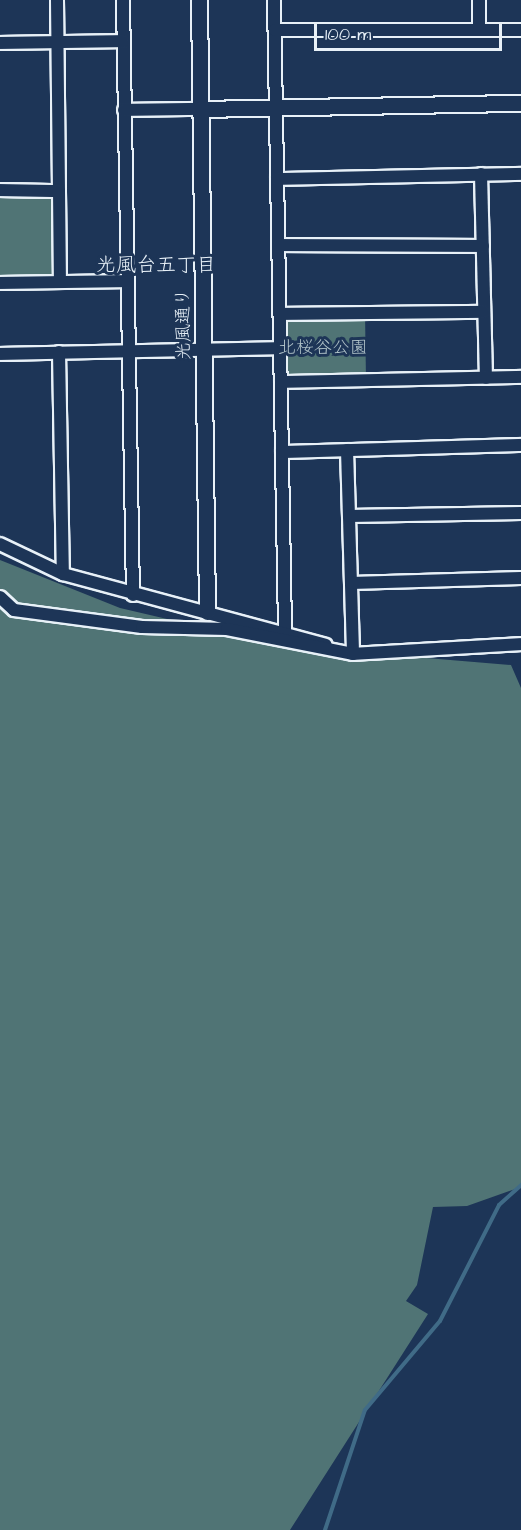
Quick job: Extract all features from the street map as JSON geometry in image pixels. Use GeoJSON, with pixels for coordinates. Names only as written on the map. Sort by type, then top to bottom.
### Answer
{"type":"FeatureCollection","features":[{"type":"Feature","properties":{"kind":"street"},"geometry":{"type":"LineString","coordinates":[[57,0],[60,282]]}},
{"type":"Feature","properties":{"kind":"street"},"geometry":{"type":"LineString","coordinates":[[123,0],[127,351],[133,594]]}},
{"type":"Feature","properties":{"kind":"street","name":"光風通り"},"geometry":{"type":"LineString","coordinates":[[199,0],[207,612]]}},
{"type":"Feature","properties":{"kind":"street"},"geometry":{"type":"LineString","coordinates":[[274,0],[285,630]]}},
{"type":"Feature","properties":{"kind":"street"},"geometry":{"type":"LineString","coordinates":[[479,0],[479,29]]}},
{"type":"Feature","properties":{"kind":"street"},"geometry":{"type":"LineString","coordinates":[[275,30],[521,30]]}},
{"type":"Feature","properties":{"kind":"street"},"geometry":{"type":"LineString","coordinates":[[0,43],[123,41]]}},
{"type":"Feature","properties":{"kind":"street"},"geometry":{"type":"LineString","coordinates":[[124,110],[521,103]]}},
{"type":"Feature","properties":{"kind":"street"},"geometry":{"type":"LineString","coordinates":[[481,174],[486,378]]}},
{"type":"Feature","properties":{"kind":"street"},"geometry":{"type":"LineString","coordinates":[[278,180],[521,174]]}},
{"type":"Feature","properties":{"kind":"street"},"geometry":{"type":"LineString","coordinates":[[0,190],[59,191]]}},
{"type":"Feature","properties":{"kind":"street"},"geometry":{"type":"LineString","coordinates":[[279,245],[483,246]]}},
{"type":"Feature","properties":{"kind":"street"},"geometry":{"type":"LineString","coordinates":[[0,283],[126,281]]}},
{"type":"Feature","properties":{"kind":"street"},"geometry":{"type":"LineString","coordinates":[[280,314],[484,312]]}},
{"type":"Feature","properties":{"kind":"street"},"geometry":{"type":"LineString","coordinates":[[0,354],[280,348]]}},
{"type":"Feature","properties":{"kind":"street"},"geometry":{"type":"LineString","coordinates":[[59,352],[63,574]]}},
{"type":"Feature","properties":{"kind":"street"},"geometry":{"type":"LineString","coordinates":[[281,382],[521,377]]}},
{"type":"Feature","properties":{"kind":"street"},"geometry":{"type":"LineString","coordinates":[[282,452],[521,445]]}},
{"type":"Feature","properties":{"kind":"street"},"geometry":{"type":"LineString","coordinates":[[347,450],[353,654]]}},
{"type":"Feature","properties":{"kind":"street"},"geometry":{"type":"LineString","coordinates":[[349,516],[521,513]]}},
{"type":"Feature","properties":{"kind":"street"},"geometry":{"type":"LineString","coordinates":[[0,544],[63,574],[133,594],[285,630],[353,654]]}},
{"type":"Feature","properties":{"kind":"street"},"geometry":{"type":"LineString","coordinates":[[351,583],[521,578]]}},
{"type":"Feature","properties":{"kind":"street"},"geometry":{"type":"LineString","coordinates":[[0,597],[14,610],[142,627],[227,630],[353,654],[520,646]]}},
{"type":"Feature","properties":{"kind":"green space"},"geometry":{"type":"Polygon","coordinates":[[[0,190],[59,191],[60,282],[0,283],[0,190]]]}},
{"type":"Feature","properties":{"kind":"green space","name":"北桜谷公園"},"geometry":{"type":"Polygon","coordinates":[[[365,313],[366,380],[281,382],[280,314],[365,313]]]}},
{"type":"Feature","properties":{"kind":"green space"},"geometry":{"type":"Polygon","coordinates":[[[0,560],[120,608],[283,646],[511,665],[521,688],[521,1187],[467,1206],[433,1207],[417,1285],[406,1301],[428,1314],[290,1530],[0,1530],[0,560]]]}},
{"type":"Feature","properties":{"kind":"waterway"},"geometry":{"type":"LineString","coordinates":[[325,1530],[365,1410],[440,1321],[499,1205],[521,1185]]}},
{"type":"Feature","properties":{"kind":"district","name":"光風台五丁目"},"geometry":{"type":"Point","coordinates":[156,265]}}]}
